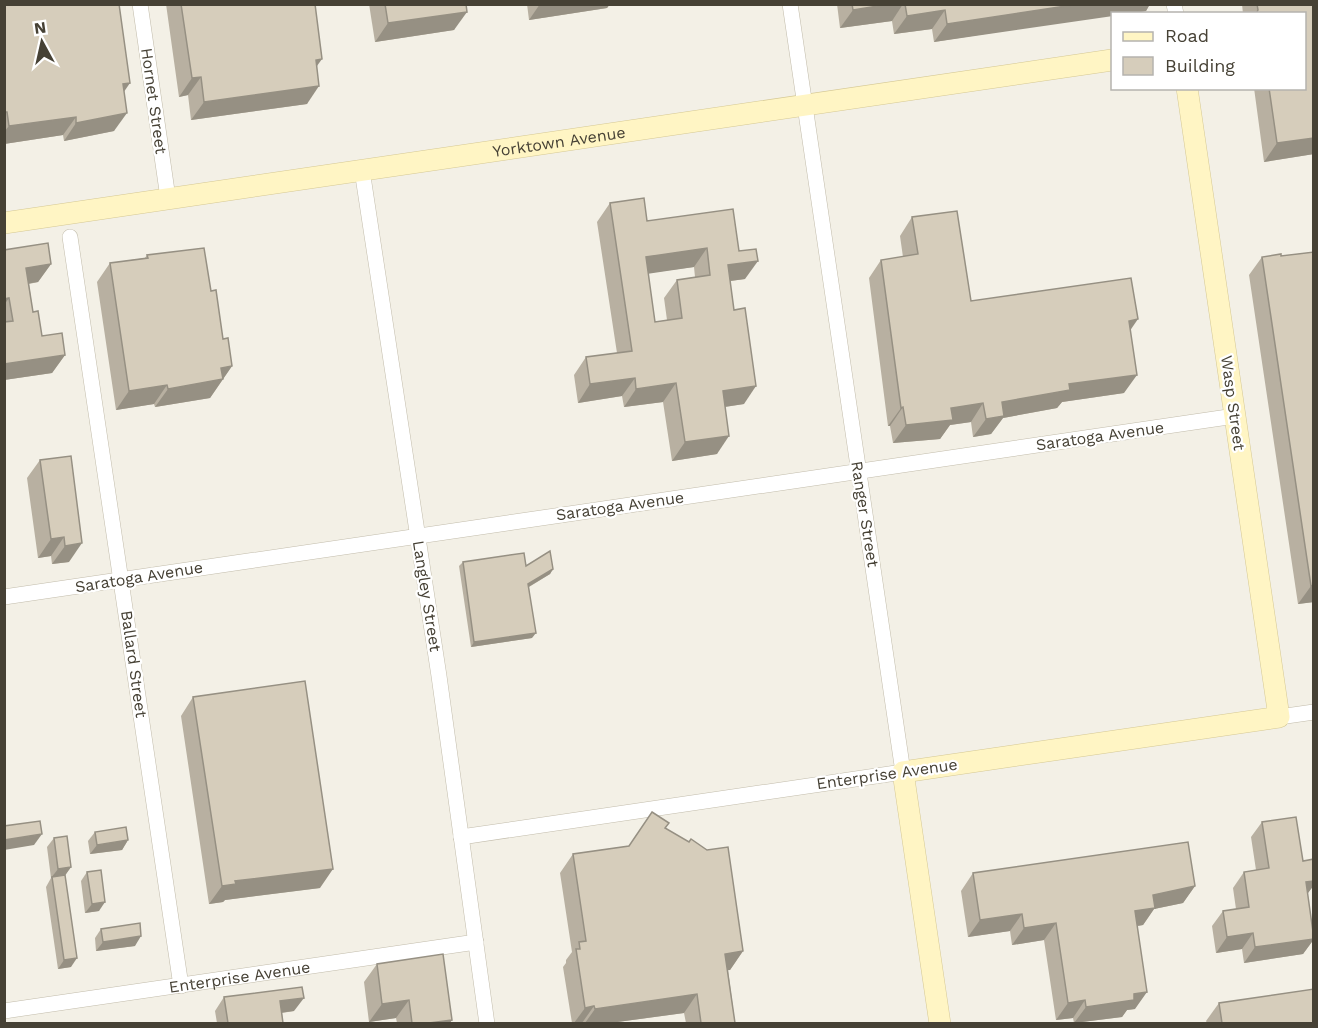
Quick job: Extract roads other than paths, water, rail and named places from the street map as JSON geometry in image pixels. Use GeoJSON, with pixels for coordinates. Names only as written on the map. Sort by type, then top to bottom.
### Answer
{"type":"FeatureCollection","features":[{"type":"Feature","properties":{"kind":"main road","name":"Yorktown Avenue"},"geometry":{"type":"LineString","coordinates":[[4,223],[1111,60]]}},
{"type":"Feature","properties":{"kind":"main road","name":"Wasp Street"},"geometry":{"type":"LineString","coordinates":[[1187,90],[1279,717]]}},
{"type":"Feature","properties":{"kind":"main road","name":"Enterprise Avenue"},"geometry":{"type":"LineString","coordinates":[[903,772],[1279,717]]}},
{"type":"Feature","properties":{"kind":"main road","name":"Ranger Street"},"geometry":{"type":"LineString","coordinates":[[903,772],[940,1023]]}},
{"type":"Feature","properties":{"kind":"street","name":"Hornet Street"},"geometry":{"type":"LineString","coordinates":[[140,4],[168,198]]}},
{"type":"Feature","properties":{"kind":"street","name":"Ranger Street"},"geometry":{"type":"LineString","coordinates":[[790,4],[903,772]]}},
{"type":"Feature","properties":{"kind":"street","name":"Langley Street"},"geometry":{"type":"LineString","coordinates":[[362,170],[487,1023]]}},
{"type":"Feature","properties":{"kind":"street","name":"Ballard Street"},"geometry":{"type":"LineString","coordinates":[[70,237],[181,986]]}},
{"type":"Feature","properties":{"kind":"street","name":"Saratoga Avenue"},"geometry":{"type":"LineString","coordinates":[[4,597],[1235,416]]}},
{"type":"Feature","properties":{"kind":"street","name":"Enterprise Avenue"},"geometry":{"type":"LineString","coordinates":[[1279,717],[1314,712]]}},
{"type":"Feature","properties":{"kind":"street","name":"Enterprise Avenue"},"geometry":{"type":"LineString","coordinates":[[461,837],[903,772]]}},
{"type":"Feature","properties":{"kind":"street","name":"Enterprise Avenue"},"geometry":{"type":"LineString","coordinates":[[4,1011],[476,942]]}}]}
